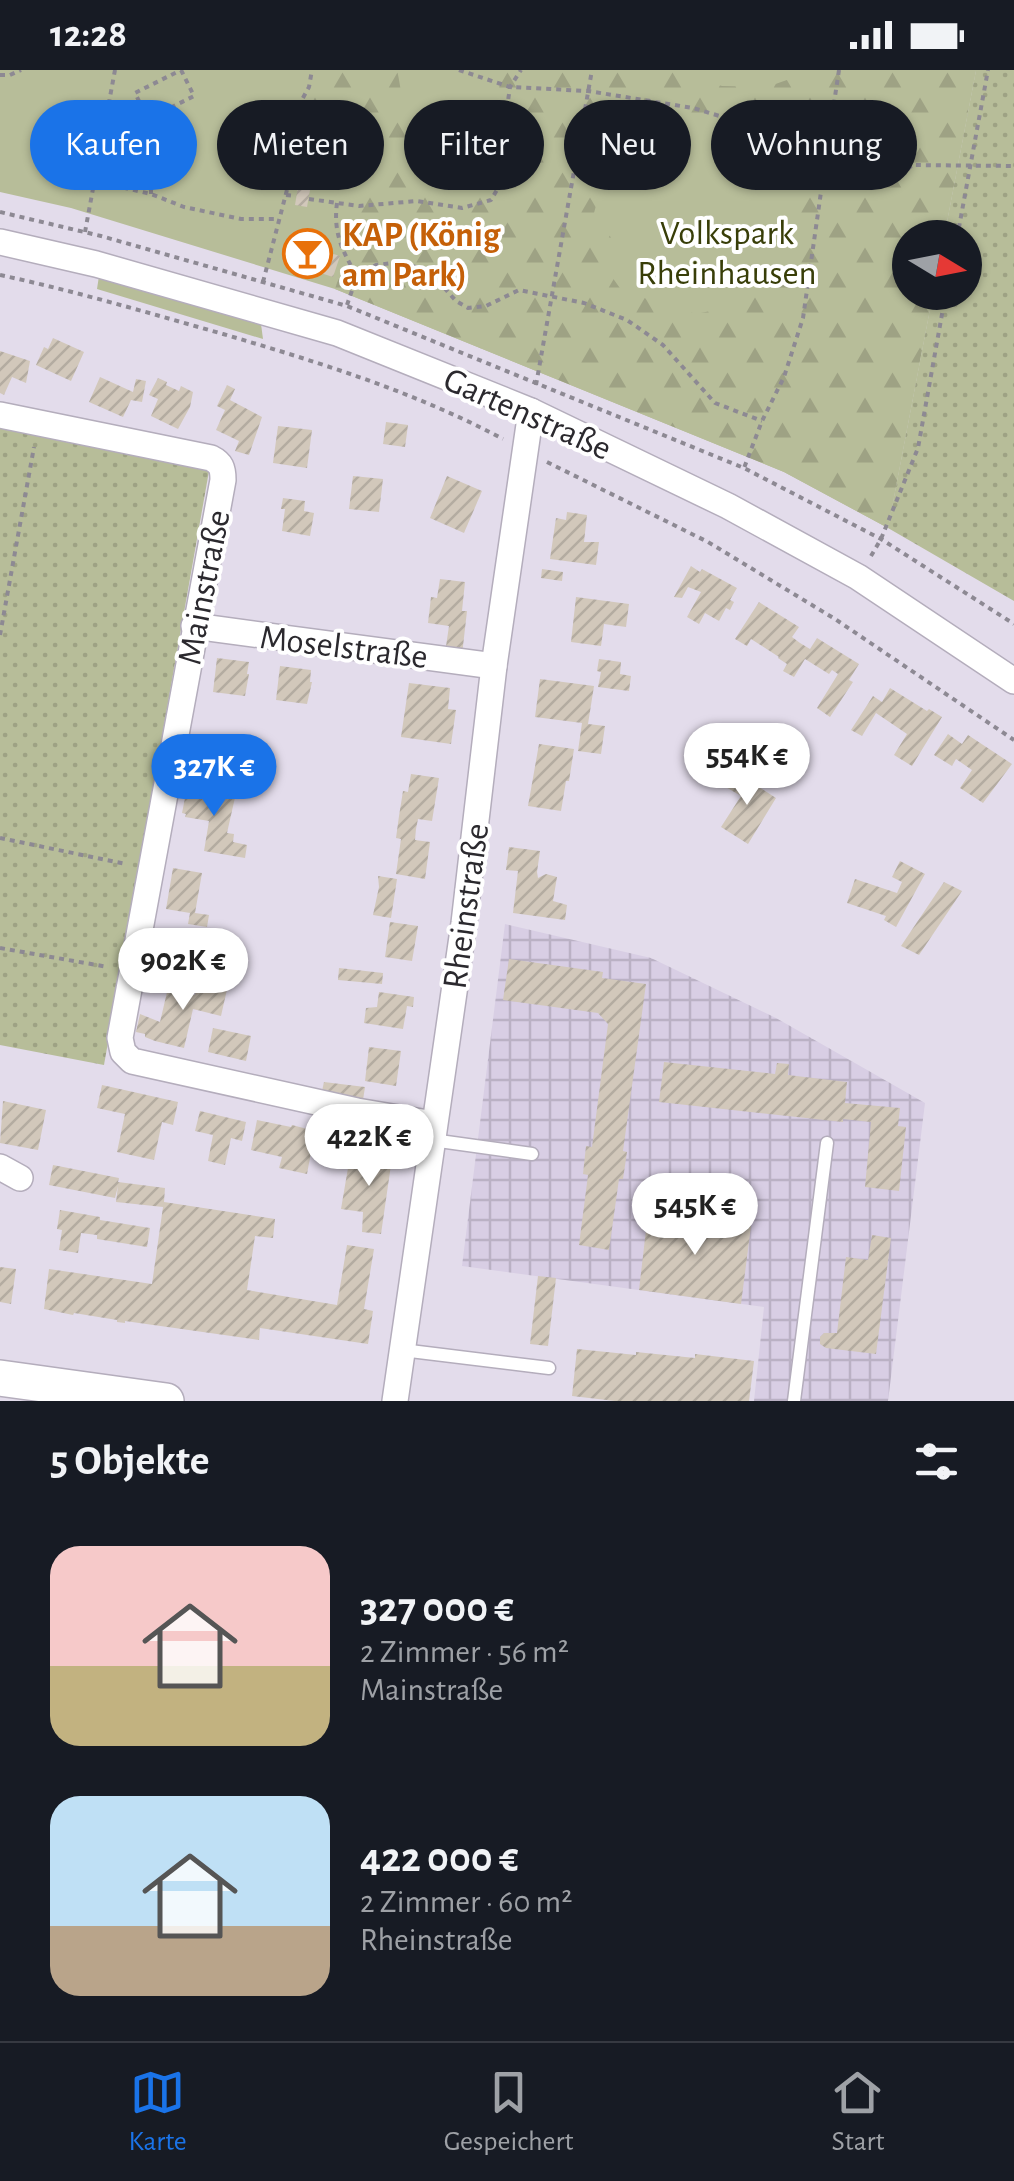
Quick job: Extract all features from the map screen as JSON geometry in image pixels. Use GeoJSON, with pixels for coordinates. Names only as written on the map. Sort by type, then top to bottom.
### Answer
{"type":"FeatureCollection","features":[{"type":"Feature","properties":{"kind":"main road"},"geometry":{"type":"LineString","coordinates":[[0,1378],[166,1401]]}},
{"type":"Feature","properties":{"kind":"street","name":"Gartenstraße"},"geometry":{"type":"LineString","coordinates":[[0,242],[96,264],[337,332],[531,411],[728,506],[858,577],[1014,682]]}},
{"type":"Feature","properties":{"kind":"street","name":"Rheinstraße"},"geometry":{"type":"LineString","coordinates":[[395,1401],[464,923],[494,666],[531,411]]}},
{"type":"Feature","properties":{"kind":"street","name":"Mainstraße"},"geometry":{"type":"LineString","coordinates":[[0,415],[211,458],[223,469],[120,1038],[123,1052],[132,1062],[357,1111],[433,1132]]}},
{"type":"Feature","properties":{"kind":"street","name":"Moselstraße"},"geometry":{"type":"LineString","coordinates":[[194,626],[494,666]]}},
{"type":"Feature","properties":{"kind":"lane"},"geometry":{"type":"LineString","coordinates":[[433,1132],[532,1154]]}},
{"type":"Feature","properties":{"kind":"lane"},"geometry":{"type":"LineString","coordinates":[[794,1401],[826,1143]]}},
{"type":"Feature","properties":{"kind":"lane"},"geometry":{"type":"LineString","coordinates":[[402,1350],[549,1368]]}},
{"type":"Feature","properties":{"kind":"path"},"geometry":{"type":"LineString","coordinates":[[0,75],[21,70]]}},
{"type":"Feature","properties":{"kind":"path"},"geometry":{"type":"LineString","coordinates":[[109,100],[115,70]]}},
{"type":"Feature","properties":{"kind":"path"},"geometry":{"type":"LineString","coordinates":[[138,100],[135,93],[181,70],[194,96],[186,100]]}},
{"type":"Feature","properties":{"kind":"path"},"geometry":{"type":"LineString","coordinates":[[268,260],[301,136],[299,105],[309,87],[312,70]]}},
{"type":"Feature","properties":{"kind":"path"},"geometry":{"type":"LineString","coordinates":[[459,70],[510,88],[588,91],[711,113]]}},
{"type":"Feature","properties":{"kind":"path"},"geometry":{"type":"LineString","coordinates":[[309,198],[360,206],[417,201],[462,208],[491,200],[506,173],[505,122],[510,88],[521,70]]}},
{"type":"Feature","properties":{"kind":"path"},"geometry":{"type":"LineString","coordinates":[[531,411],[592,70]]}},
{"type":"Feature","properties":{"kind":"path"},"geometry":{"type":"LineString","coordinates":[[835,100],[839,70]]}},
{"type":"Feature","properties":{"kind":"path"},"geometry":{"type":"LineString","coordinates":[[959,220],[988,70]]}},
{"type":"Feature","properties":{"kind":"path"},"geometry":{"type":"LineString","coordinates":[[917,164],[1014,166]]}},
{"type":"Feature","properties":{"kind":"path"},"geometry":{"type":"LineString","coordinates":[[85,232],[92,190]]}},
{"type":"Feature","properties":{"kind":"path"},"geometry":{"type":"LineString","coordinates":[[133,190],[241,219],[278,219]]}},
{"type":"Feature","properties":{"kind":"path"},"geometry":{"type":"LineString","coordinates":[[744,468],[784,377],[804,318],[822,190]]}},
{"type":"Feature","properties":{"kind":"path"},"geometry":{"type":"LineString","coordinates":[[286,194],[296,196]]}},
{"type":"Feature","properties":{"kind":"path"},"geometry":{"type":"LineString","coordinates":[[336,203],[334,222],[341,250],[356,276]]}},
{"type":"Feature","properties":{"kind":"path"},"geometry":{"type":"LineString","coordinates":[[337,332],[356,276],[376,266],[401,262],[430,272],[456,301],[468,308],[486,306],[519,290],[584,302],[627,320],[663,345],[715,403],[762,421]]}},
{"type":"Feature","properties":{"kind":"path"},"geometry":{"type":"LineString","coordinates":[[858,577],[880,539],[918,448],[943,310]]}},
{"type":"Feature","properties":{"kind":"path"},"geometry":{"type":"LineString","coordinates":[[0,635],[34,444]]}},
{"type":"Feature","properties":{"kind":"path"},"geometry":{"type":"LineString","coordinates":[[0,838],[123,864]]}},
{"type":"Feature","properties":{"kind":"path"},"geometry":{"type":"LineString","coordinates":[[0,948],[101,967]]}},
{"type":"Feature","properties":{"kind":"shaded area"},"geometry":{"type":"Polygon","coordinates":[[[505,924],[651,958],[776,1018],[925,1103],[888,1401],[754,1401],[764,1307],[462,1266],[505,924]]]}},
{"type":"Feature","properties":{"kind":"green space","name":"Volkspark Rheinhausen"},"geometry":{"type":"Polygon","coordinates":[[[0,70],[976,70],[947,220],[892,220],[892,310],[930,310],[888,528],[784,472],[335,289],[71,208],[0,192],[0,70]]]}},
{"type":"Feature","properties":{"kind":"green space"},"geometry":{"type":"Polygon","coordinates":[[[310,70],[397,70],[404,107],[404,190],[544,190],[544,100],[500,100],[497,80],[483,70],[668,70],[722,86],[767,87],[805,70],[976,70],[947,220],[892,220],[892,310],[930,310],[888,528],[784,472],[335,289],[350,243],[344,194],[334,190],[384,190],[384,100],[304,100],[310,70]],[[564,100],[564,190],[603,190],[594,213],[614,242],[607,270],[622,291],[696,314],[734,306],[767,283],[782,253],[782,201],[777,190],[917,190],[917,100],[711,100],[711,145],[691,142],[691,100],[564,100]]]}},
{"type":"Feature","properties":{"kind":"green space"},"geometry":{"type":"Polygon","coordinates":[[[976,70],[1014,70],[1014,601],[888,528],[930,310],[982,310],[982,220],[947,220],[976,70]]]}},
{"type":"Feature","properties":{"kind":"green space"},"geometry":{"type":"Polygon","coordinates":[[[99,276],[261,324],[263,339],[97,289],[99,276]]]}},
{"type":"Feature","properties":{"kind":"green space"},"geometry":{"type":"Polygon","coordinates":[[[0,427],[209,471],[104,1065],[0,1045],[0,427]]]}},
{"type":"Feature","properties":{"kind":"building"},"geometry":{"type":"Polygon","coordinates":[[[298,190],[310,190],[307,207],[295,205],[298,190]]]}},
{"type":"Feature","properties":{"kind":"building"},"geometry":{"type":"Polygon","coordinates":[[[308,236],[319,240],[324,251],[340,256],[333,277],[302,267],[294,258],[297,241],[308,236]]]}},
{"type":"Feature","properties":{"kind":"building"},"geometry":{"type":"Polygon","coordinates":[[[53,338],[84,352],[71,381],[36,365],[53,338]]]}},
{"type":"Feature","properties":{"kind":"building"},"geometry":{"type":"Polygon","coordinates":[[[0,351],[30,361],[26,383],[12,377],[4,395],[0,393],[0,351]]]}},
{"type":"Feature","properties":{"kind":"building"},"geometry":{"type":"Polygon","coordinates":[[[100,377],[133,392],[136,379],[146,381],[142,402],[131,400],[123,417],[89,402],[100,377]]]}},
{"type":"Feature","properties":{"kind":"building"},"geometry":{"type":"Polygon","coordinates":[[[158,378],[179,391],[181,386],[193,392],[178,429],[151,416],[158,399],[149,395],[158,378]]]}},
{"type":"Feature","properties":{"kind":"building"},"geometry":{"type":"Polygon","coordinates":[[[227,385],[235,389],[230,400],[262,417],[249,455],[235,451],[239,441],[216,430],[225,410],[217,406],[227,385]]]}},
{"type":"Feature","properties":{"kind":"building"},"geometry":{"type":"Polygon","coordinates":[[[386,422],[408,425],[405,447],[383,444],[386,422]]]}},
{"type":"Feature","properties":{"kind":"building"},"geometry":{"type":"Polygon","coordinates":[[[278,426],[312,430],[307,468],[273,463],[278,426]]]}},
{"type":"Feature","properties":{"kind":"building"},"geometry":{"type":"Polygon","coordinates":[[[353,476],[383,479],[379,512],[349,509],[353,476]]]}},
{"type":"Feature","properties":{"kind":"building"},"geometry":{"type":"Polygon","coordinates":[[[447,476],[482,491],[464,533],[430,518],[447,476]]]}},
{"type":"Feature","properties":{"kind":"building"},"geometry":{"type":"Polygon","coordinates":[[[283,498],[305,501],[304,511],[314,513],[310,536],[282,531],[283,498]]]}},
{"type":"Feature","properties":{"kind":"building"},"geometry":{"type":"Polygon","coordinates":[[[567,512],[587,515],[584,542],[599,542],[596,565],[550,559],[556,518],[566,520],[567,512]]]}},
{"type":"Feature","properties":{"kind":"building"},"geometry":{"type":"Polygon","coordinates":[[[691,566],[737,588],[730,600],[734,602],[730,610],[726,608],[719,621],[705,613],[699,624],[687,617],[701,592],[688,587],[682,598],[674,597],[691,566]]]}},
{"type":"Feature","properties":{"kind":"building"},"geometry":{"type":"Polygon","coordinates":[[[542,569],[563,572],[562,581],[541,578],[542,569]]]}},
{"type":"Feature","properties":{"kind":"building"},"geometry":{"type":"Polygon","coordinates":[[[440,579],[465,582],[462,611],[467,611],[462,655],[445,653],[449,626],[428,623],[431,597],[437,598],[440,579]]]}},
{"type":"Feature","properties":{"kind":"building"},"geometry":{"type":"Polygon","coordinates":[[[576,597],[629,604],[626,627],[604,624],[601,646],[571,642],[576,597]]]}},
{"type":"Feature","properties":{"kind":"building"},"geometry":{"type":"Polygon","coordinates":[[[759,602],[799,627],[792,637],[800,643],[810,649],[817,638],[859,664],[849,680],[853,682],[830,717],[817,708],[838,674],[832,670],[829,674],[805,659],[794,677],[783,671],[787,664],[779,657],[751,639],[747,646],[735,639],[759,602]]]}},
{"type":"Feature","properties":{"kind":"building"},"geometry":{"type":"Polygon","coordinates":[[[217,658],[249,662],[245,696],[213,692],[217,658]]]}},
{"type":"Feature","properties":{"kind":"building"},"geometry":{"type":"Polygon","coordinates":[[[599,659],[621,662],[620,674],[631,676],[629,691],[598,687],[599,659]]]}},
{"type":"Feature","properties":{"kind":"building"},"geometry":{"type":"Polygon","coordinates":[[[280,666],[311,670],[307,704],[276,700],[280,666]]]}},
{"type":"Feature","properties":{"kind":"building"},"geometry":{"type":"Polygon","coordinates":[[[540,679],[594,686],[588,724],[605,726],[601,754],[578,751],[582,723],[535,717],[540,679]]]}},
{"type":"Feature","properties":{"kind":"building"},"geometry":{"type":"Polygon","coordinates":[[[409,683],[450,688],[448,709],[456,710],[451,744],[401,737],[409,683]]]}},
{"type":"Feature","properties":{"kind":"building"},"geometry":{"type":"Polygon","coordinates":[[[890,688],[942,717],[912,766],[894,755],[907,734],[876,713],[862,736],[851,730],[873,696],[882,702],[890,688]]]}},
{"type":"Feature","properties":{"kind":"building"},"geometry":{"type":"Polygon","coordinates":[[[948,734],[962,744],[968,735],[1012,764],[983,803],[960,788],[972,770],[956,759],[952,766],[934,755],[948,734]]]}},
{"type":"Feature","properties":{"kind":"building"},"geometry":{"type":"Polygon","coordinates":[[[539,744],[574,749],[561,811],[528,806],[539,744]]]}},
{"type":"Feature","properties":{"kind":"building"},"geometry":{"type":"Polygon","coordinates":[[[734,771],[776,798],[748,844],[721,827],[741,796],[724,786],[734,771]]]}},
{"type":"Feature","properties":{"kind":"building"},"geometry":{"type":"Polygon","coordinates":[[[411,774],[439,778],[432,821],[418,819],[416,829],[415,840],[430,842],[425,879],[396,874],[401,839],[396,838],[399,816],[403,791],[408,792],[411,774]]]}},
{"type":"Feature","properties":{"kind":"building"},"geometry":{"type":"Polygon","coordinates":[[[191,785],[236,793],[227,833],[234,834],[233,842],[247,845],[245,858],[204,851],[209,821],[182,813],[191,785]]]}},
{"type":"Feature","properties":{"kind":"building"},"geometry":{"type":"Polygon","coordinates":[[[509,847],[540,851],[538,878],[546,874],[557,877],[553,901],[567,905],[565,920],[513,913],[518,871],[506,870],[509,847]]]}},
{"type":"Feature","properties":{"kind":"building"},"geometry":{"type":"Polygon","coordinates":[[[900,861],[925,874],[896,927],[884,920],[886,916],[847,903],[855,879],[897,893],[902,882],[892,877],[900,861]]]}},
{"type":"Feature","properties":{"kind":"building"},"geometry":{"type":"Polygon","coordinates":[[[173,868],[202,873],[195,913],[209,915],[207,927],[188,924],[190,913],[166,909],[173,868]]]}},
{"type":"Feature","properties":{"kind":"building"},"geometry":{"type":"Polygon","coordinates":[[[378,876],[397,879],[391,918],[373,915],[378,876]]]}},
{"type":"Feature","properties":{"kind":"building"},"geometry":{"type":"Polygon","coordinates":[[[944,882],[962,891],[919,955],[901,946],[944,882]]]}},
{"type":"Feature","properties":{"kind":"building"},"geometry":{"type":"Polygon","coordinates":[[[390,922],[418,926],[412,961],[385,957],[390,922]]]}},
{"type":"Feature","properties":{"kind":"building"},"geometry":{"type":"Polygon","coordinates":[[[509,959],[603,972],[602,978],[646,984],[623,1151],[627,1152],[609,1250],[579,1245],[588,1175],[583,1174],[586,1146],[592,1147],[608,1024],[598,1013],[503,1000],[509,959]]]}},
{"type":"Feature","properties":{"kind":"building"},"geometry":{"type":"Polygon","coordinates":[[[339,968],[383,973],[382,984],[338,980],[339,968]]]}},
{"type":"Feature","properties":{"kind":"building"},"geometry":{"type":"Polygon","coordinates":[[[199,978],[228,985],[221,1016],[193,1009],[184,1048],[136,1032],[140,1014],[160,1022],[168,988],[195,995],[199,978]]]}},
{"type":"Feature","properties":{"kind":"building"},"geometry":{"type":"Polygon","coordinates":[[[379,992],[414,997],[413,1007],[407,1006],[403,1029],[364,1023],[366,1008],[377,1007],[379,992]]]}},
{"type":"Feature","properties":{"kind":"building"},"geometry":{"type":"Polygon","coordinates":[[[213,1028],[251,1036],[246,1061],[208,1052],[213,1028]]]}},
{"type":"Feature","properties":{"kind":"building"},"geometry":{"type":"Polygon","coordinates":[[[369,1047],[401,1051],[396,1086],[365,1081],[369,1047]]]}},
{"type":"Feature","properties":{"kind":"building"},"geometry":{"type":"Polygon","coordinates":[[[664,1062],[775,1074],[777,1063],[789,1064],[788,1075],[847,1082],[845,1103],[900,1108],[898,1126],[906,1127],[899,1191],[865,1187],[871,1122],[659,1102],[664,1062]]]}},
{"type":"Feature","properties":{"kind":"building"},"geometry":{"type":"Polygon","coordinates":[[[324,1082],[365,1087],[363,1100],[322,1091],[324,1082]]]}},
{"type":"Feature","properties":{"kind":"building"},"geometry":{"type":"Polygon","coordinates":[[[102,1085],[178,1102],[173,1125],[162,1122],[154,1160],[117,1152],[125,1114],[97,1108],[102,1085]]]}},
{"type":"Feature","properties":{"kind":"building"},"geometry":{"type":"Polygon","coordinates":[[[3,1101],[46,1110],[38,1150],[0,1143],[3,1101]]]}},
{"type":"Feature","properties":{"kind":"building"},"geometry":{"type":"Polygon","coordinates":[[[200,1111],[246,1122],[242,1141],[231,1138],[225,1165],[208,1161],[213,1135],[195,1131],[200,1111]]]}},
{"type":"Feature","properties":{"kind":"building"},"geometry":{"type":"Polygon","coordinates":[[[257,1120],[315,1131],[307,1174],[279,1168],[282,1157],[251,1150],[257,1120]]]}},
{"type":"Feature","properties":{"kind":"building"},"geometry":{"type":"Polygon","coordinates":[[[367,1148],[393,1151],[381,1234],[362,1232],[363,1212],[341,1209],[349,1162],[364,1165],[367,1148]]]}},
{"type":"Feature","properties":{"kind":"building"},"geometry":{"type":"Polygon","coordinates":[[[53,1165],[119,1178],[118,1182],[165,1188],[164,1202],[275,1219],[273,1238],[255,1236],[247,1290],[337,1305],[347,1245],[374,1249],[364,1309],[373,1311],[368,1344],[260,1328],[259,1340],[44,1309],[49,1269],[152,1284],[163,1207],[116,1202],[118,1186],[115,1198],[49,1185],[53,1165]]]}},
{"type":"Feature","properties":{"kind":"building"},"geometry":{"type":"Polygon","coordinates":[[[60,1210],[150,1228],[147,1247],[81,1233],[78,1253],[59,1250],[60,1210]]]}},
{"type":"Feature","properties":{"kind":"building"},"geometry":{"type":"Polygon","coordinates":[[[648,1213],[751,1226],[741,1304],[639,1290],[648,1213]]]}},
{"type":"Feature","properties":{"kind":"building"},"geometry":{"type":"Polygon","coordinates":[[[872,1235],[891,1238],[876,1354],[826,1348],[820,1344],[820,1337],[837,1333],[846,1257],[868,1260],[872,1235]]]}},
{"type":"Feature","properties":{"kind":"building"},"geometry":{"type":"Polygon","coordinates":[[[0,1267],[16,1269],[11,1304],[0,1302],[0,1267]]]}},
{"type":"Feature","properties":{"kind":"building"},"geometry":{"type":"Polygon","coordinates":[[[538,1276],[556,1278],[548,1346],[530,1344],[538,1276]]]}},
{"type":"Feature","properties":{"kind":"building"},"geometry":{"type":"Polygon","coordinates":[[[577,1349],[754,1361],[749,1401],[615,1401],[572,1396],[577,1349]]]}},
{"type":"Feature","properties":{"kind":"place","name":"KAP (König am Park)"},"geometry":{"type":"Point","coordinates":[307,254]}}]}
